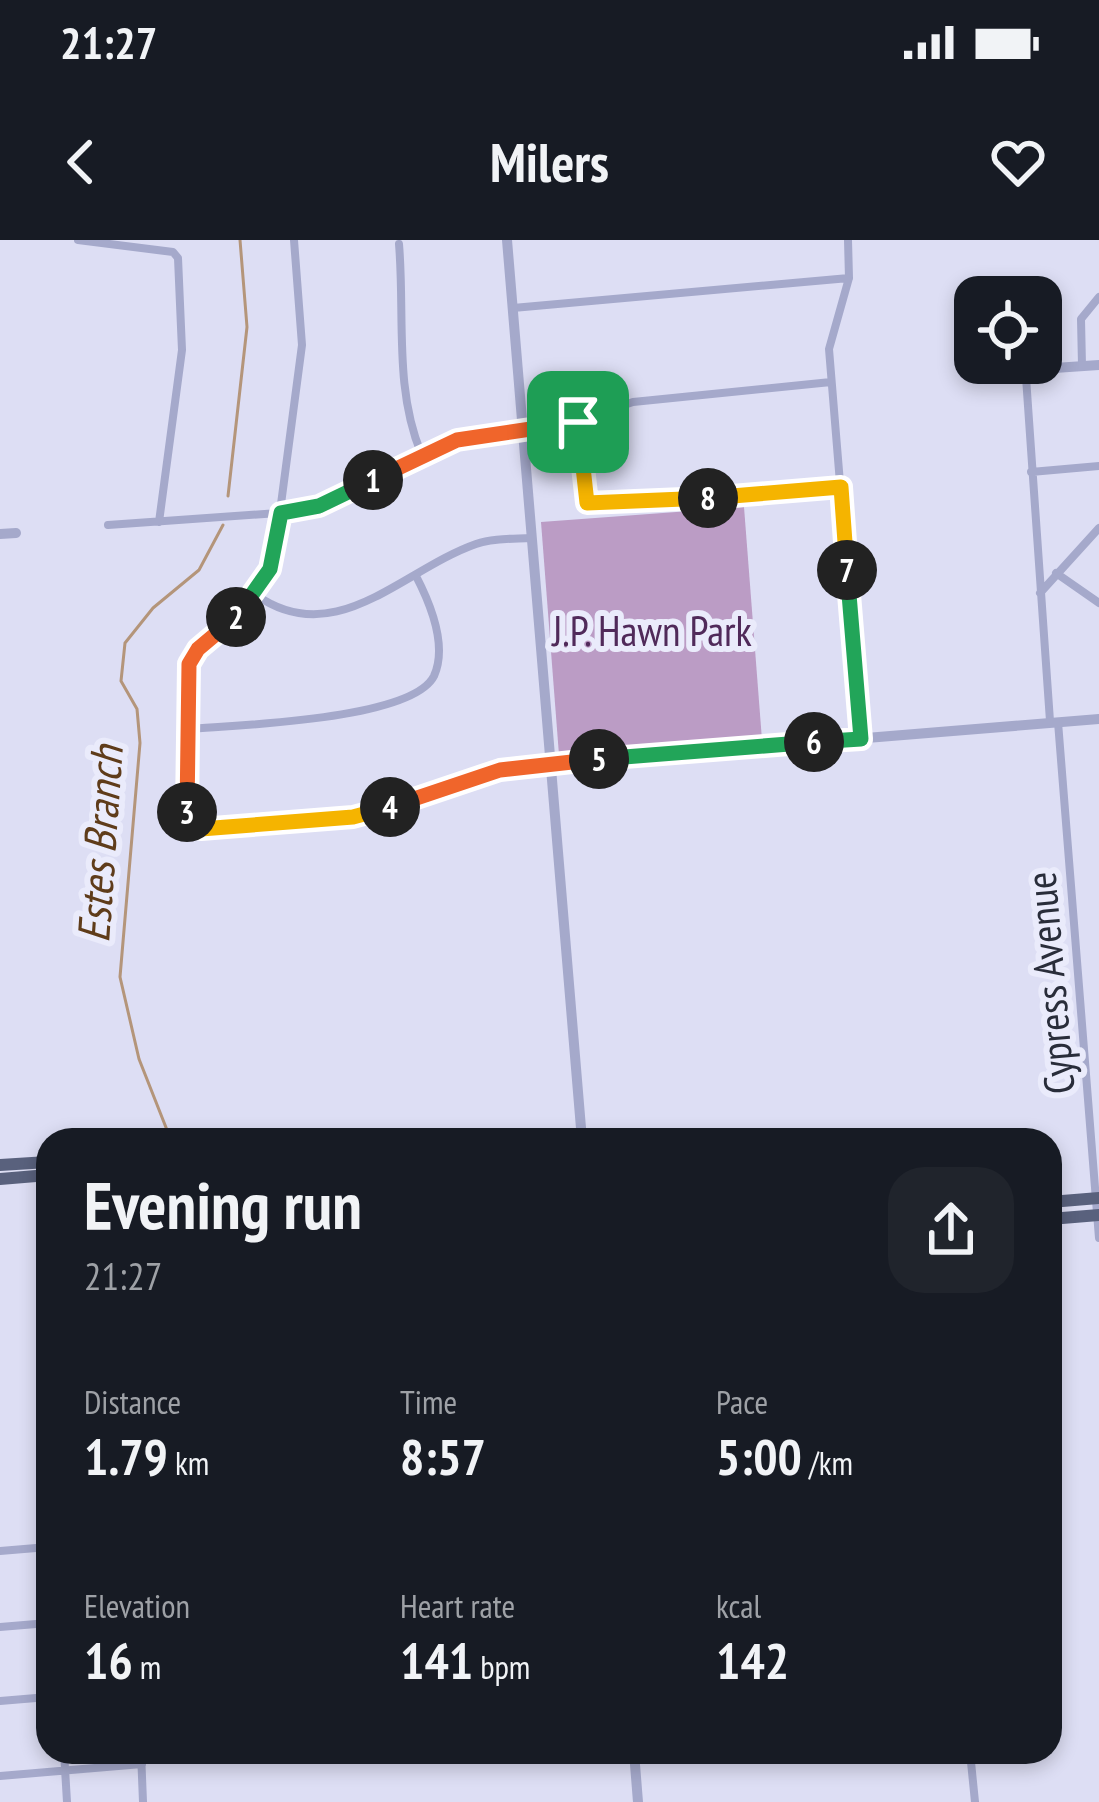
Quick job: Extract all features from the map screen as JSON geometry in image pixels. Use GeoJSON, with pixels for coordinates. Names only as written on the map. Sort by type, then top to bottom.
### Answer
{"type":"FeatureCollection","features":[{"type":"Feature","properties":{"kind":"main road"},"geometry":{"type":"LineString","coordinates":[[0,1165],[36,1163]]}},
{"type":"Feature","properties":{"kind":"main road"},"geometry":{"type":"LineString","coordinates":[[0,1179],[36,1176]]}},
{"type":"Feature","properties":{"kind":"main road"},"geometry":{"type":"LineString","coordinates":[[1062,1201],[1099,1198]]}},
{"type":"Feature","properties":{"kind":"main road"},"geometry":{"type":"LineString","coordinates":[[1062,1218],[1098,1215]]}},
{"type":"Feature","properties":{"kind":"street"},"geometry":{"type":"LineString","coordinates":[[78,240],[173,252],[178,258],[182,350],[160,522]]}},
{"type":"Feature","properties":{"kind":"street"},"geometry":{"type":"LineString","coordinates":[[294,240],[302,345],[281,513],[270,569],[256,596],[193,657],[186,689],[190,825],[201,829],[368,815],[500,770],[1099,718]]}},
{"type":"Feature","properties":{"kind":"street"},"geometry":{"type":"LineString","coordinates":[[507,240],[581,1128]]}},
{"type":"Feature","properties":{"kind":"street"},"geometry":{"type":"LineString","coordinates":[[848,240],[849,278],[830,334],[831,382],[861,739]]}},
{"type":"Feature","properties":{"kind":"street"},"geometry":{"type":"LineString","coordinates":[[399,244],[405,320],[402,400],[422,454]]}},
{"type":"Feature","properties":{"kind":"street"},"geometry":{"type":"LineString","coordinates":[[513,308],[849,278]]}},
{"type":"Feature","properties":{"kind":"street"},"geometry":{"type":"LineString","coordinates":[[1082,366],[1081,319],[1099,297]]}},
{"type":"Feature","properties":{"kind":"street"},"geometry":{"type":"LineString","coordinates":[[1062,366],[1099,365]]}},
{"type":"Feature","properties":{"kind":"street"},"geometry":{"type":"LineString","coordinates":[[109,525],[319,506],[457,440],[578,422],[633,402],[831,382]]}},
{"type":"Feature","properties":{"kind":"street","name":"Cypress Avenue"},"geometry":{"type":"LineString","coordinates":[[1026,384],[1040,592],[1099,1198],[1099,1238]]}},
{"type":"Feature","properties":{"kind":"street"},"geometry":{"type":"LineString","coordinates":[[578,422],[585,497],[595,507],[841,487]]}},
{"type":"Feature","properties":{"kind":"street"},"geometry":{"type":"LineString","coordinates":[[1031,472],[1099,466]]}},
{"type":"Feature","properties":{"kind":"street"},"geometry":{"type":"LineString","coordinates":[[1040,592],[1099,528]]}},
{"type":"Feature","properties":{"kind":"street"},"geometry":{"type":"LineString","coordinates":[[0,534],[16,532]]}},
{"type":"Feature","properties":{"kind":"street"},"geometry":{"type":"LineString","coordinates":[[256,596],[286,615],[307,616],[368,601],[471,546],[531,538]]}},
{"type":"Feature","properties":{"kind":"street"},"geometry":{"type":"LineString","coordinates":[[1056,573],[1099,603]]}},
{"type":"Feature","properties":{"kind":"street"},"geometry":{"type":"LineString","coordinates":[[190,729],[332,717],[422,689],[432,678],[437,655],[434,619],[416,576]]}},
{"type":"Feature","properties":{"kind":"street"},"geometry":{"type":"LineString","coordinates":[[0,1550],[36,1548]]}},
{"type":"Feature","properties":{"kind":"street"},"geometry":{"type":"LineString","coordinates":[[0,1627],[36,1624]]}},
{"type":"Feature","properties":{"kind":"street"},"geometry":{"type":"LineString","coordinates":[[0,1701],[36,1698]]}},
{"type":"Feature","properties":{"kind":"street"},"geometry":{"type":"LineString","coordinates":[[65,1764],[67,1802]]}},
{"type":"Feature","properties":{"kind":"street"},"geometry":{"type":"LineString","coordinates":[[0,1776],[142,1764],[143,1802]]}},
{"type":"Feature","properties":{"kind":"street"},"geometry":{"type":"LineString","coordinates":[[635,1764],[638,1802]]}},
{"type":"Feature","properties":{"kind":"street"},"geometry":{"type":"LineString","coordinates":[[971,1764],[975,1802]]}},
{"type":"Feature","properties":{"kind":"green space","name":"J.P. Hawn Park"},"geometry":{"type":"Polygon","coordinates":[[[744,507],[762,740],[559,755],[541,522],[744,507]]]}},
{"type":"Feature","properties":{"kind":"waterway","name":"Estes Branch"},"geometry":{"type":"LineString","coordinates":[[228,496],[247,327],[240,240]]}},
{"type":"Feature","properties":{"kind":"waterway","name":"Estes Branch"},"geometry":{"type":"LineString","coordinates":[[166,1128],[139,1059],[120,977],[140,743],[137,709],[121,681],[125,643],[153,608],[199,570],[223,525]]}},
{"type":"Feature","properties":{"kind":"route"},"geometry":{"type":"LineString","coordinates":[[578,422],[585,497],[595,507],[841,487],[861,739],[513,767],[368,815],[201,829],[190,825],[186,796],[191,753],[189,664],[198,649],[256,596],[270,569],[281,513],[319,506],[457,440],[551,430],[578,422]]}}]}
